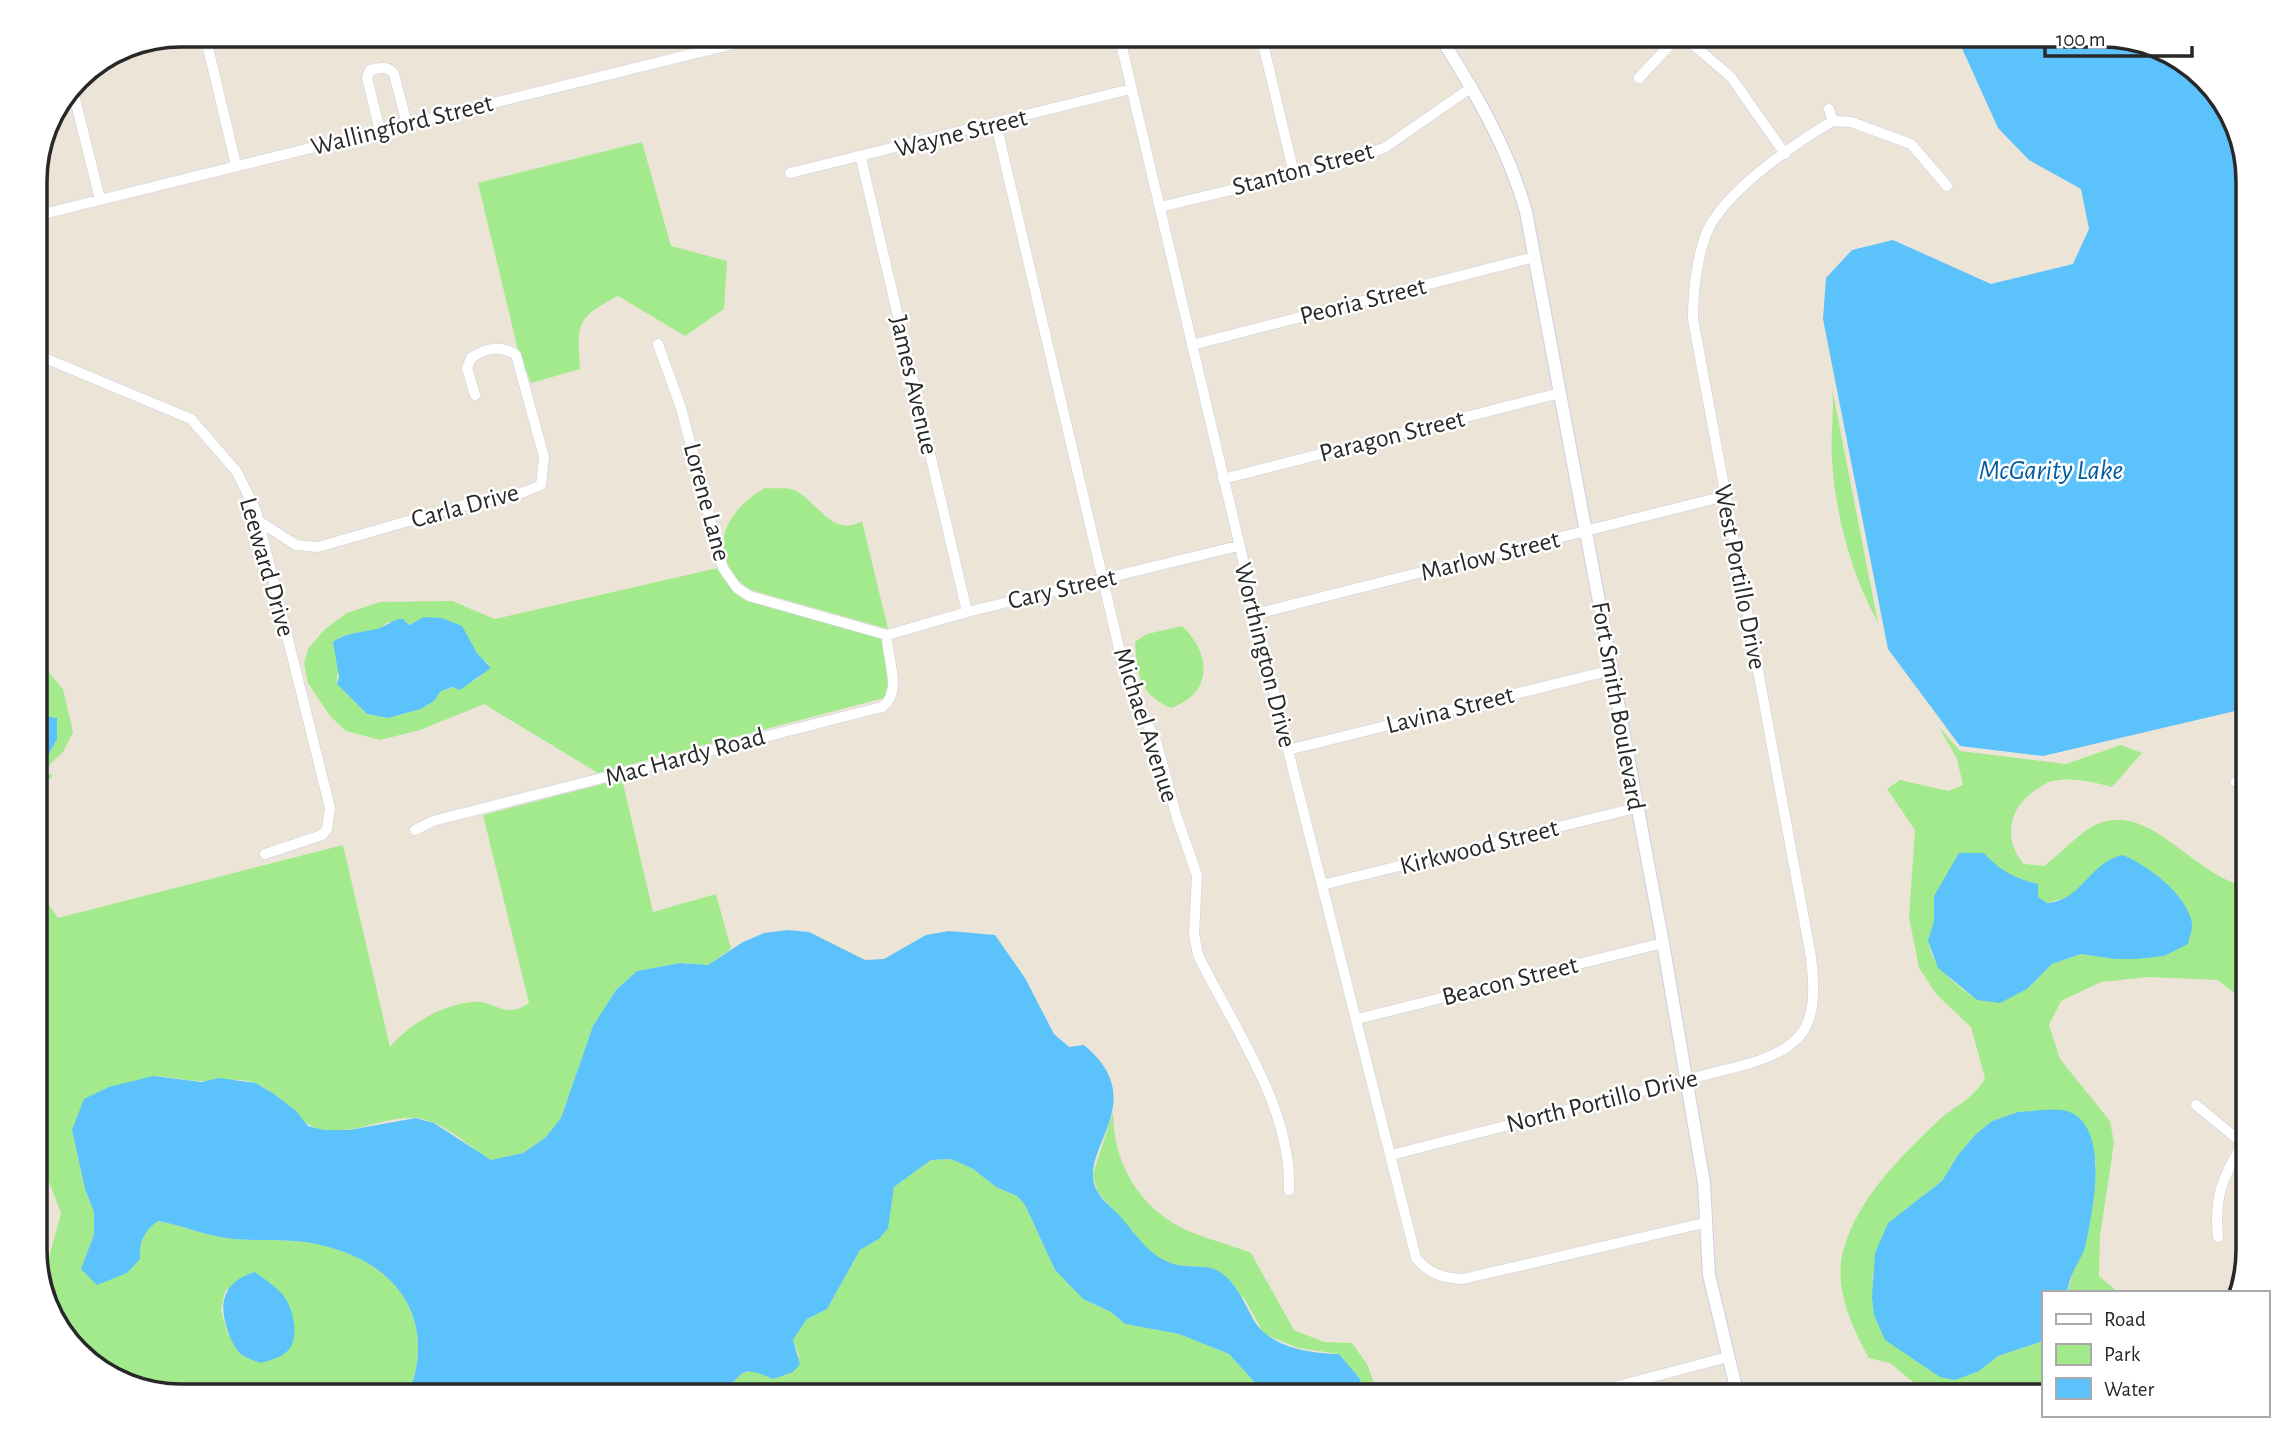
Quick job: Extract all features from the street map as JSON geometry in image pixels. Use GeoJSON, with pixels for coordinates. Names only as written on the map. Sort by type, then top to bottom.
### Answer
{"type":"FeatureCollection","features":[{"type":"Feature","properties":{"kind":"street"},"geometry":{"type":"LineString","coordinates":[[1264,47],[1294,174]]}},
{"type":"Feature","properties":{"kind":"street","name":"Fort Smith Boulevard"},"geometry":{"type":"LineString","coordinates":[[1447,47],[1472,87],[1514,170],[1534,257],[1663,943],[1704,1183],[1704,1223],[1709,1275],[1735,1384]]}},
{"type":"Feature","properties":{"kind":"street"},"geometry":{"type":"LineString","coordinates":[[1639,78],[1668,47]]}},
{"type":"Feature","properties":{"kind":"street"},"geometry":{"type":"LineString","coordinates":[[1695,47],[1731,76],[1784,154]]}},
{"type":"Feature","properties":{"kind":"street"},"geometry":{"type":"LineString","coordinates":[[208,48],[236,165]]}},
{"type":"Feature","properties":{"kind":"street","name":"Wallingford Street"},"geometry":{"type":"LineString","coordinates":[[48,213],[716,48]]}},
{"type":"Feature","properties":{"kind":"street","name":"Worthington Drive"},"geometry":{"type":"LineString","coordinates":[[1122,48],[1238,546],[1416,1258],[1425,1269],[1445,1278],[1463,1279],[1704,1223]]}},
{"type":"Feature","properties":{"kind":"street"},"geometry":{"type":"LineString","coordinates":[[380,131],[368,78],[370,70],[382,67],[394,74],[407,124]]}},
{"type":"Feature","properties":{"kind":"street","name":"Stanton Street"},"geometry":{"type":"LineString","coordinates":[[1160,206],[1339,164],[1384,148],[1472,87]]}},
{"type":"Feature","properties":{"kind":"street","name":"Wayne Street"},"geometry":{"type":"LineString","coordinates":[[790,173],[861,158],[1131,89]]}},
{"type":"Feature","properties":{"kind":"street"},"geometry":{"type":"LineString","coordinates":[[75,100],[100,199]]}},
{"type":"Feature","properties":{"kind":"street"},"geometry":{"type":"LineString","coordinates":[[1829,109],[1833,121],[1863,125],[1911,144],[1947,186]]}},
{"type":"Feature","properties":{"kind":"street","name":"West Portillo Drive"},"geometry":{"type":"LineString","coordinates":[[1805,1032],[1815,990],[1811,957],[1693,319],[1693,285],[1707,232],[1735,192],[1833,121]]}},
{"type":"Feature","properties":{"kind":"street","name":"Michael Avenue"},"geometry":{"type":"LineString","coordinates":[[996,124],[1126,678],[1157,744],[1177,818],[1197,875],[1194,934],[1198,955],[1275,1111],[1290,1173],[1289,1190]]}},
{"type":"Feature","properties":{"kind":"street","name":"James Avenue"},"geometry":{"type":"LineString","coordinates":[[861,158],[967,612]]}},
{"type":"Feature","properties":{"kind":"street","name":"Peoria Street"},"geometry":{"type":"LineString","coordinates":[[1192,345],[1534,257]]}},
{"type":"Feature","properties":{"kind":"street","name":"Lorene Lane"},"geometry":{"type":"LineString","coordinates":[[658,344],[681,408],[723,568],[730,581],[749,596],[887,635]]}},
{"type":"Feature","properties":{"kind":"street","name":"Carla Drive"},"geometry":{"type":"LineString","coordinates":[[260,522],[296,545],[318,547],[461,506],[524,492],[541,485],[544,457],[516,355],[507,349],[490,348],[471,359],[467,368],[475,396]]}},
{"type":"Feature","properties":{"kind":"street","name":"Leeward Drive"},"geometry":{"type":"LineString","coordinates":[[48,360],[191,419],[237,472],[260,522],[330,808],[327,829],[322,835],[265,854]]}},
{"type":"Feature","properties":{"kind":"street","name":"Paragon Street"},"geometry":{"type":"LineString","coordinates":[[1223,479],[1560,393]]}},
{"type":"Feature","properties":{"kind":"street","name":"Marlow Street"},"geometry":{"type":"LineString","coordinates":[[1255,614],[1725,496]]}},
{"type":"Feature","properties":{"kind":"street","name":"Cary Street"},"geometry":{"type":"LineString","coordinates":[[887,635],[967,612],[1238,546]]}},
{"type":"Feature","properties":{"kind":"street","name":"Mac Hardy Road"},"geometry":{"type":"LineString","coordinates":[[415,831],[433,821],[882,707],[893,694],[894,684],[886,651],[887,635]]}},
{"type":"Feature","properties":{"kind":"street","name":"Lavina Street"},"geometry":{"type":"LineString","coordinates":[[1288,750],[1612,670]]}},
{"type":"Feature","properties":{"kind":"street","name":"Kirkwood Street"},"geometry":{"type":"LineString","coordinates":[[1322,886],[1636,808]]}},
{"type":"Feature","properties":{"kind":"street","name":"Beacon Street"},"geometry":{"type":"LineString","coordinates":[[1357,1019],[1663,943]]}},
{"type":"Feature","properties":{"kind":"street","name":"North Portillo Drive"},"geometry":{"type":"LineString","coordinates":[[1391,1155],[1775,1056],[1792,1046],[1805,1032]]}},
{"type":"Feature","properties":{"kind":"street"},"geometry":{"type":"LineString","coordinates":[[2196,1105],[2236,1138]]}},
{"type":"Feature","properties":{"kind":"street"},"geometry":{"type":"LineString","coordinates":[[2218,1237],[2216,1217],[2223,1175],[2236,1158]]}},
{"type":"Feature","properties":{"kind":"street"},"geometry":{"type":"LineString","coordinates":[[1629,1384],[1728,1357]]}},
{"type":"Feature","properties":{"kind":"green space"},"geometry":{"type":"Polygon","coordinates":[[[642,142],[671,246],[727,261],[724,309],[685,336],[618,296],[594,310],[582,324],[579,341],[580,369],[531,383],[518,350],[478,183],[642,142]]]}},
{"type":"Feature","properties":{"kind":"green space"},"geometry":{"type":"Polygon","coordinates":[[[1832,388],[1878,623],[1852,564],[1841,522],[1832,458],[1832,388]]]}},
{"type":"Feature","properties":{"kind":"green space"},"geometry":{"type":"Polygon","coordinates":[[[765,488],[794,490],[833,522],[851,525],[862,521],[888,629],[751,590],[736,578],[727,565],[723,551],[724,536],[738,509],[765,488]]]}},
{"type":"Feature","properties":{"kind":"green space"},"geometry":{"type":"Polygon","coordinates":[[[718,568],[734,592],[748,601],[882,639],[888,684],[884,698],[598,773],[484,704],[420,730],[380,740],[346,731],[330,716],[308,683],[304,663],[308,649],[325,629],[347,613],[380,602],[452,601],[495,619],[718,568]],[[416,621],[408,625],[388,622],[378,629],[340,637],[337,684],[367,714],[388,718],[421,709],[434,701],[441,691],[480,677],[489,664],[481,659],[464,633],[416,621]]]}},
{"type":"Feature","properties":{"kind":"green space"},"geometry":{"type":"Polygon","coordinates":[[[1182,626],[1199,649],[1204,672],[1195,693],[1171,708],[1152,696],[1142,682],[1135,642],[1147,634],[1182,626]]]}},
{"type":"Feature","properties":{"kind":"green space"},"geometry":{"type":"Polygon","coordinates":[[[48,671],[63,689],[73,732],[63,752],[48,766],[48,756],[57,739],[57,719],[48,717],[48,671]]]}},
{"type":"Feature","properties":{"kind":"green space"},"geometry":{"type":"Polygon","coordinates":[[[1939,727],[1960,751],[2066,764],[2121,745],[2142,753],[2112,787],[2060,780],[2045,784],[2025,799],[2011,826],[2013,845],[2024,864],[2044,866],[2090,828],[2111,820],[2131,821],[2150,829],[2207,869],[2236,883],[2236,994],[2218,980],[2149,977],[2101,982],[2061,1001],[2049,1025],[2060,1059],[2110,1121],[2114,1143],[2100,1236],[2099,1276],[2117,1291],[2068,1291],[2088,1220],[2096,1162],[2070,1112],[2018,1112],[1992,1121],[1976,1134],[1958,1155],[1942,1181],[1888,1223],[1872,1279],[1979,1371],[1998,1356],[2042,1341],[2042,1384],[1915,1384],[1890,1363],[1869,1358],[1847,1309],[1841,1283],[1840,1269],[1848,1236],[1868,1199],[1894,1165],[1938,1121],[1969,1097],[1985,1078],[1971,1027],[1937,995],[1919,968],[1909,917],[1915,830],[1887,789],[1900,780],[1948,791],[1963,785],[1957,759],[1939,727]],[[1998,868],[1957,901],[1932,930],[1929,944],[1935,960],[1950,979],[1977,1000],[2027,989],[2052,964],[2081,954],[2115,959],[2164,956],[2091,876],[2071,896],[2047,903],[2038,897],[2038,884],[2013,877],[1998,868]]]}},
{"type":"Feature","properties":{"kind":"green space"},"geometry":{"type":"Polygon","coordinates":[[[622,779],[653,912],[716,894],[731,949],[708,965],[680,963],[637,971],[616,990],[593,1026],[561,1118],[545,1138],[523,1153],[491,1160],[446,1129],[417,1118],[346,1130],[322,1130],[306,1123],[258,1084],[237,1080],[200,1081],[153,1076],[72,1130],[85,1189],[94,1212],[94,1234],[81,1269],[140,1259],[143,1237],[158,1221],[232,1239],[292,1241],[344,1252],[368,1263],[388,1278],[403,1296],[413,1317],[418,1341],[411,1384],[163,1383],[138,1377],[107,1361],[86,1345],[65,1317],[54,1293],[48,1261],[61,1213],[48,1181],[48,904],[58,918],[343,845],[390,1047],[416,1023],[449,1007],[481,1002],[512,1010],[529,1003],[483,815],[622,779]],[[255,1272],[225,1291],[221,1310],[228,1335],[294,1332],[287,1303],[255,1272]]]}},
{"type":"Feature","properties":{"kind":"green space"},"geometry":{"type":"Polygon","coordinates":[[[1113,1112],[1117,1147],[1123,1164],[1130,1179],[1151,1206],[1180,1227],[1251,1253],[1294,1330],[1324,1342],[1352,1343],[1367,1364],[1374,1384],[1358,1384],[1361,1380],[1339,1354],[1298,1348],[1264,1334],[1244,1298],[1201,1267],[1180,1266],[1161,1260],[1140,1242],[1097,1191],[1093,1174],[1113,1112]]]}},
{"type":"Feature","properties":{"kind":"green space"},"geometry":{"type":"Polygon","coordinates":[[[951,1159],[973,1169],[996,1187],[1017,1196],[1025,1205],[1055,1270],[1083,1299],[1111,1312],[1125,1324],[1179,1334],[1229,1354],[1256,1384],[731,1384],[742,1373],[757,1370],[764,1375],[799,1356],[793,1340],[807,1319],[827,1309],[860,1250],[879,1239],[887,1228],[894,1187],[931,1160],[951,1159]]]}},
{"type":"Feature","properties":{"kind":"water","name":"McGarity Lake"},"geometry":{"type":"Polygon","coordinates":[[[1961,47],[2120,48],[2161,61],[2190,80],[2203,93],[2226,130],[2235,163],[2236,711],[2043,756],[1960,746],[1888,649],[1823,319],[1826,278],[1852,250],[1893,240],[1991,284],[2073,264],[2089,229],[2081,189],[2029,160],[1998,128],[1961,47]]]}},
{"type":"Feature","properties":{"kind":"water"},"geometry":{"type":"Polygon","coordinates":[[[424,617],[442,618],[462,626],[477,653],[491,668],[460,690],[452,687],[441,691],[434,701],[421,709],[388,718],[367,714],[337,684],[339,677],[333,642],[348,635],[380,628],[395,620],[403,619],[409,625],[424,617]]]}},
{"type":"Feature","properties":{"kind":"water"},"geometry":{"type":"Polygon","coordinates":[[[48,717],[57,718],[57,739],[48,756],[48,717]]]}},
{"type":"Feature","properties":{"kind":"water"},"geometry":{"type":"Polygon","coordinates":[[[1959,853],[1984,853],[2008,873],[2038,884],[2038,897],[2047,903],[2069,896],[2102,865],[2123,855],[2154,873],[2182,901],[2192,923],[2188,944],[2164,956],[2137,959],[2081,954],[2052,964],[2027,989],[2000,1003],[1977,1000],[1938,968],[1928,941],[1934,921],[1934,896],[1959,853]]]}},
{"type":"Feature","properties":{"kind":"water"},"geometry":{"type":"Polygon","coordinates":[[[788,930],[809,932],[865,960],[884,959],[926,935],[949,931],[995,935],[1025,978],[1054,1034],[1069,1047],[1084,1045],[1104,1066],[1112,1087],[1113,1106],[1093,1175],[1097,1191],[1102,1198],[1152,1252],[1178,1265],[1210,1268],[1220,1272],[1230,1281],[1258,1326],[1267,1334],[1301,1350],[1339,1354],[1361,1380],[1358,1384],[1256,1384],[1229,1354],[1179,1334],[1125,1324],[1111,1312],[1083,1299],[1055,1270],[1025,1205],[1017,1196],[996,1187],[973,1169],[951,1159],[931,1160],[894,1187],[888,1228],[879,1239],[860,1250],[827,1309],[807,1319],[793,1340],[800,1364],[793,1372],[773,1379],[747,1372],[732,1384],[411,1384],[418,1341],[413,1317],[403,1296],[388,1278],[368,1263],[344,1252],[292,1241],[232,1239],[158,1221],[146,1233],[140,1247],[140,1259],[127,1273],[97,1285],[81,1269],[94,1234],[94,1212],[85,1189],[72,1130],[84,1099],[109,1087],[153,1076],[202,1082],[219,1078],[256,1083],[296,1111],[308,1126],[324,1130],[349,1130],[416,1118],[434,1123],[491,1160],[523,1153],[545,1138],[561,1118],[593,1026],[616,990],[637,971],[680,963],[708,965],[743,942],[764,933],[788,930]]]}},
{"type":"Feature","properties":{"kind":"water"},"geometry":{"type":"Polygon","coordinates":[[[2053,1110],[2072,1113],[2084,1123],[2091,1137],[2096,1172],[2089,1228],[2068,1291],[2042,1291],[2042,1341],[1998,1356],[1979,1371],[1955,1380],[1940,1377],[1885,1340],[1874,1315],[1872,1297],[1875,1253],[1888,1223],[1942,1181],[1958,1155],[1976,1134],[1992,1121],[2018,1112],[2053,1110]]]}},
{"type":"Feature","properties":{"kind":"water"},"geometry":{"type":"Polygon","coordinates":[[[255,1272],[284,1296],[292,1314],[294,1329],[290,1348],[277,1358],[261,1363],[245,1357],[234,1345],[227,1329],[223,1306],[227,1291],[232,1285],[255,1272]]]}}]}
